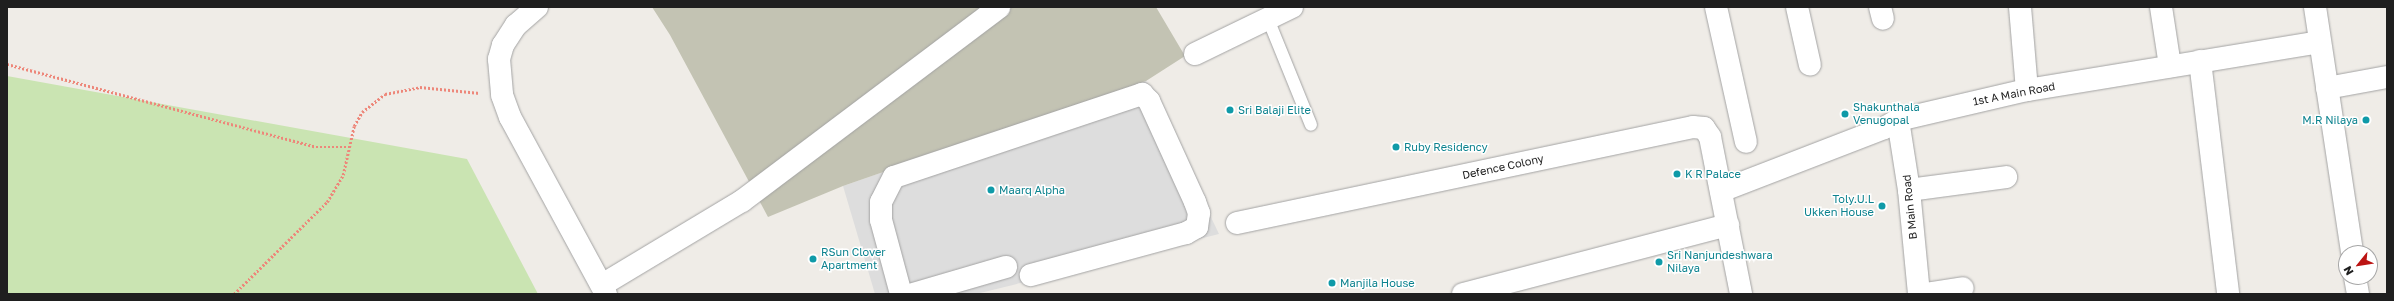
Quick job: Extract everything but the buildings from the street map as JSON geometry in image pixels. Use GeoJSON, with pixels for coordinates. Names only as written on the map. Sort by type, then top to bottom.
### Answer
{"type":"FeatureCollection","features":[{"type":"Feature","properties":{"kind":"street"},"geometry":{"type":"LineString","coordinates":[[537,7],[516,24],[503,45],[499,59],[502,95],[510,117],[604,290],[742,201],[999,7]]}},
{"type":"Feature","properties":{"kind":"street"},"geometry":{"type":"LineString","coordinates":[[1204,57],[1268,19],[1292,7]]}},
{"type":"Feature","properties":{"kind":"street"},"geometry":{"type":"LineString","coordinates":[[1716,7],[1746,142]]}},
{"type":"Feature","properties":{"kind":"street"},"geometry":{"type":"LineString","coordinates":[[1797,7],[1810,65]]}},
{"type":"Feature","properties":{"kind":"street"},"geometry":{"type":"LineString","coordinates":[[2020,7],[2027,90]]}},
{"type":"Feature","properties":{"kind":"street"},"geometry":{"type":"LineString","coordinates":[[2161,7],[2170,66]]}},
{"type":"Feature","properties":{"kind":"street"},"geometry":{"type":"LineString","coordinates":[[2315,7],[2319,42],[2328,88],[2351,245]]}},
{"type":"Feature","properties":{"kind":"street","name":"1st A Main Road"},"geometry":{"type":"LineString","coordinates":[[1721,191],[1898,120],[2027,90],[2319,42]]}},
{"type":"Feature","properties":{"kind":"street"},"geometry":{"type":"LineString","coordinates":[[2200,61],[2228,294]]}},
{"type":"Feature","properties":{"kind":"street"},"geometry":{"type":"LineString","coordinates":[[2328,88],[2387,77]]}},
{"type":"Feature","properties":{"kind":"street"},"geometry":{"type":"LineString","coordinates":[[901,294],[881,220],[881,202],[894,177],[1142,94],[1149,101],[1195,202],[1199,213],[1197,227],[1186,233],[1031,275]]}},
{"type":"Feature","properties":{"kind":"street","name":"B Main Road"},"geometry":{"type":"LineString","coordinates":[[1898,120],[1909,190],[1919,294]]}},
{"type":"Feature","properties":{"kind":"street","name":"Defence Colony"},"geometry":{"type":"LineString","coordinates":[[1237,223],[1392,183],[1693,127],[1704,128],[1710,137],[1721,191]]}},
{"type":"Feature","properties":{"kind":"street"},"geometry":{"type":"LineString","coordinates":[[1909,190],[2006,177]]}},
{"type":"Feature","properties":{"kind":"street"},"geometry":{"type":"LineString","coordinates":[[1721,191],[1741,294]]}},
{"type":"Feature","properties":{"kind":"street"},"geometry":{"type":"LineString","coordinates":[[1463,294],[1728,225]]}},
{"type":"Feature","properties":{"kind":"street"},"geometry":{"type":"LineString","coordinates":[[913,294],[1006,267]]}},
{"type":"Feature","properties":{"kind":"street"},"geometry":{"type":"LineString","coordinates":[[1926,294],[1963,288]]}},
{"type":"Feature","properties":{"kind":"lane"},"geometry":{"type":"LineString","coordinates":[[1268,19],[1311,125]]}},
{"type":"Feature","properties":{"kind":"path"},"geometry":{"type":"LineString","coordinates":[[7,64],[316,147],[349,147]]}},
{"type":"Feature","properties":{"kind":"path"},"geometry":{"type":"LineString","coordinates":[[234,294],[327,202],[343,175],[354,126],[362,112],[385,94],[420,87],[502,95]]}},
{"type":"Feature","properties":{"kind":"shaded area"},"geometry":{"type":"Polygon","coordinates":[[[652,7],[1156,7],[1185,56],[1146,81],[843,186],[768,217],[670,35],[652,7]]]}},
{"type":"Feature","properties":{"kind":"shaded area","name":"Maarq Alpha"},"geometry":{"type":"Polygon","coordinates":[[[1146,81],[1219,234],[976,294],[875,294],[843,186],[1146,81]]]}},
{"type":"Feature","properties":{"kind":"green space"},"geometry":{"type":"Polygon","coordinates":[[[7,76],[467,159],[538,294],[7,294],[7,76]]]}},
{"type":"Feature","properties":{"kind":"place","name":"Sri Balaji Elite"},"geometry":{"type":"Point","coordinates":[1230,110]}},
{"type":"Feature","properties":{"kind":"place","name":"Shakunthala Venugopal"},"geometry":{"type":"Point","coordinates":[1845,114]}},
{"type":"Feature","properties":{"kind":"place","name":"M.R Nilaya"},"geometry":{"type":"Point","coordinates":[2366,120]}},
{"type":"Feature","properties":{"kind":"place","name":"Ruby Residency"},"geometry":{"type":"Point","coordinates":[1396,147]}},
{"type":"Feature","properties":{"kind":"place","name":"K R Palace"},"geometry":{"type":"Point","coordinates":[1677,174]}},
{"type":"Feature","properties":{"kind":"place","name":"Maarq Alpha"},"geometry":{"type":"Point","coordinates":[991,190]}},
{"type":"Feature","properties":{"kind":"place","name":"Toly.U.L Ukken House"},"geometry":{"type":"Point","coordinates":[1882,206]}},
{"type":"Feature","properties":{"kind":"place","name":"RSun Clover Apartment"},"geometry":{"type":"Point","coordinates":[813,259]}},
{"type":"Feature","properties":{"kind":"place","name":"Sri Nanjundeshwara Nilaya"},"geometry":{"type":"Point","coordinates":[1659,262]}},
{"type":"Feature","properties":{"kind":"place","name":"Manjila House"},"geometry":{"type":"Point","coordinates":[1332,283]}}]}
